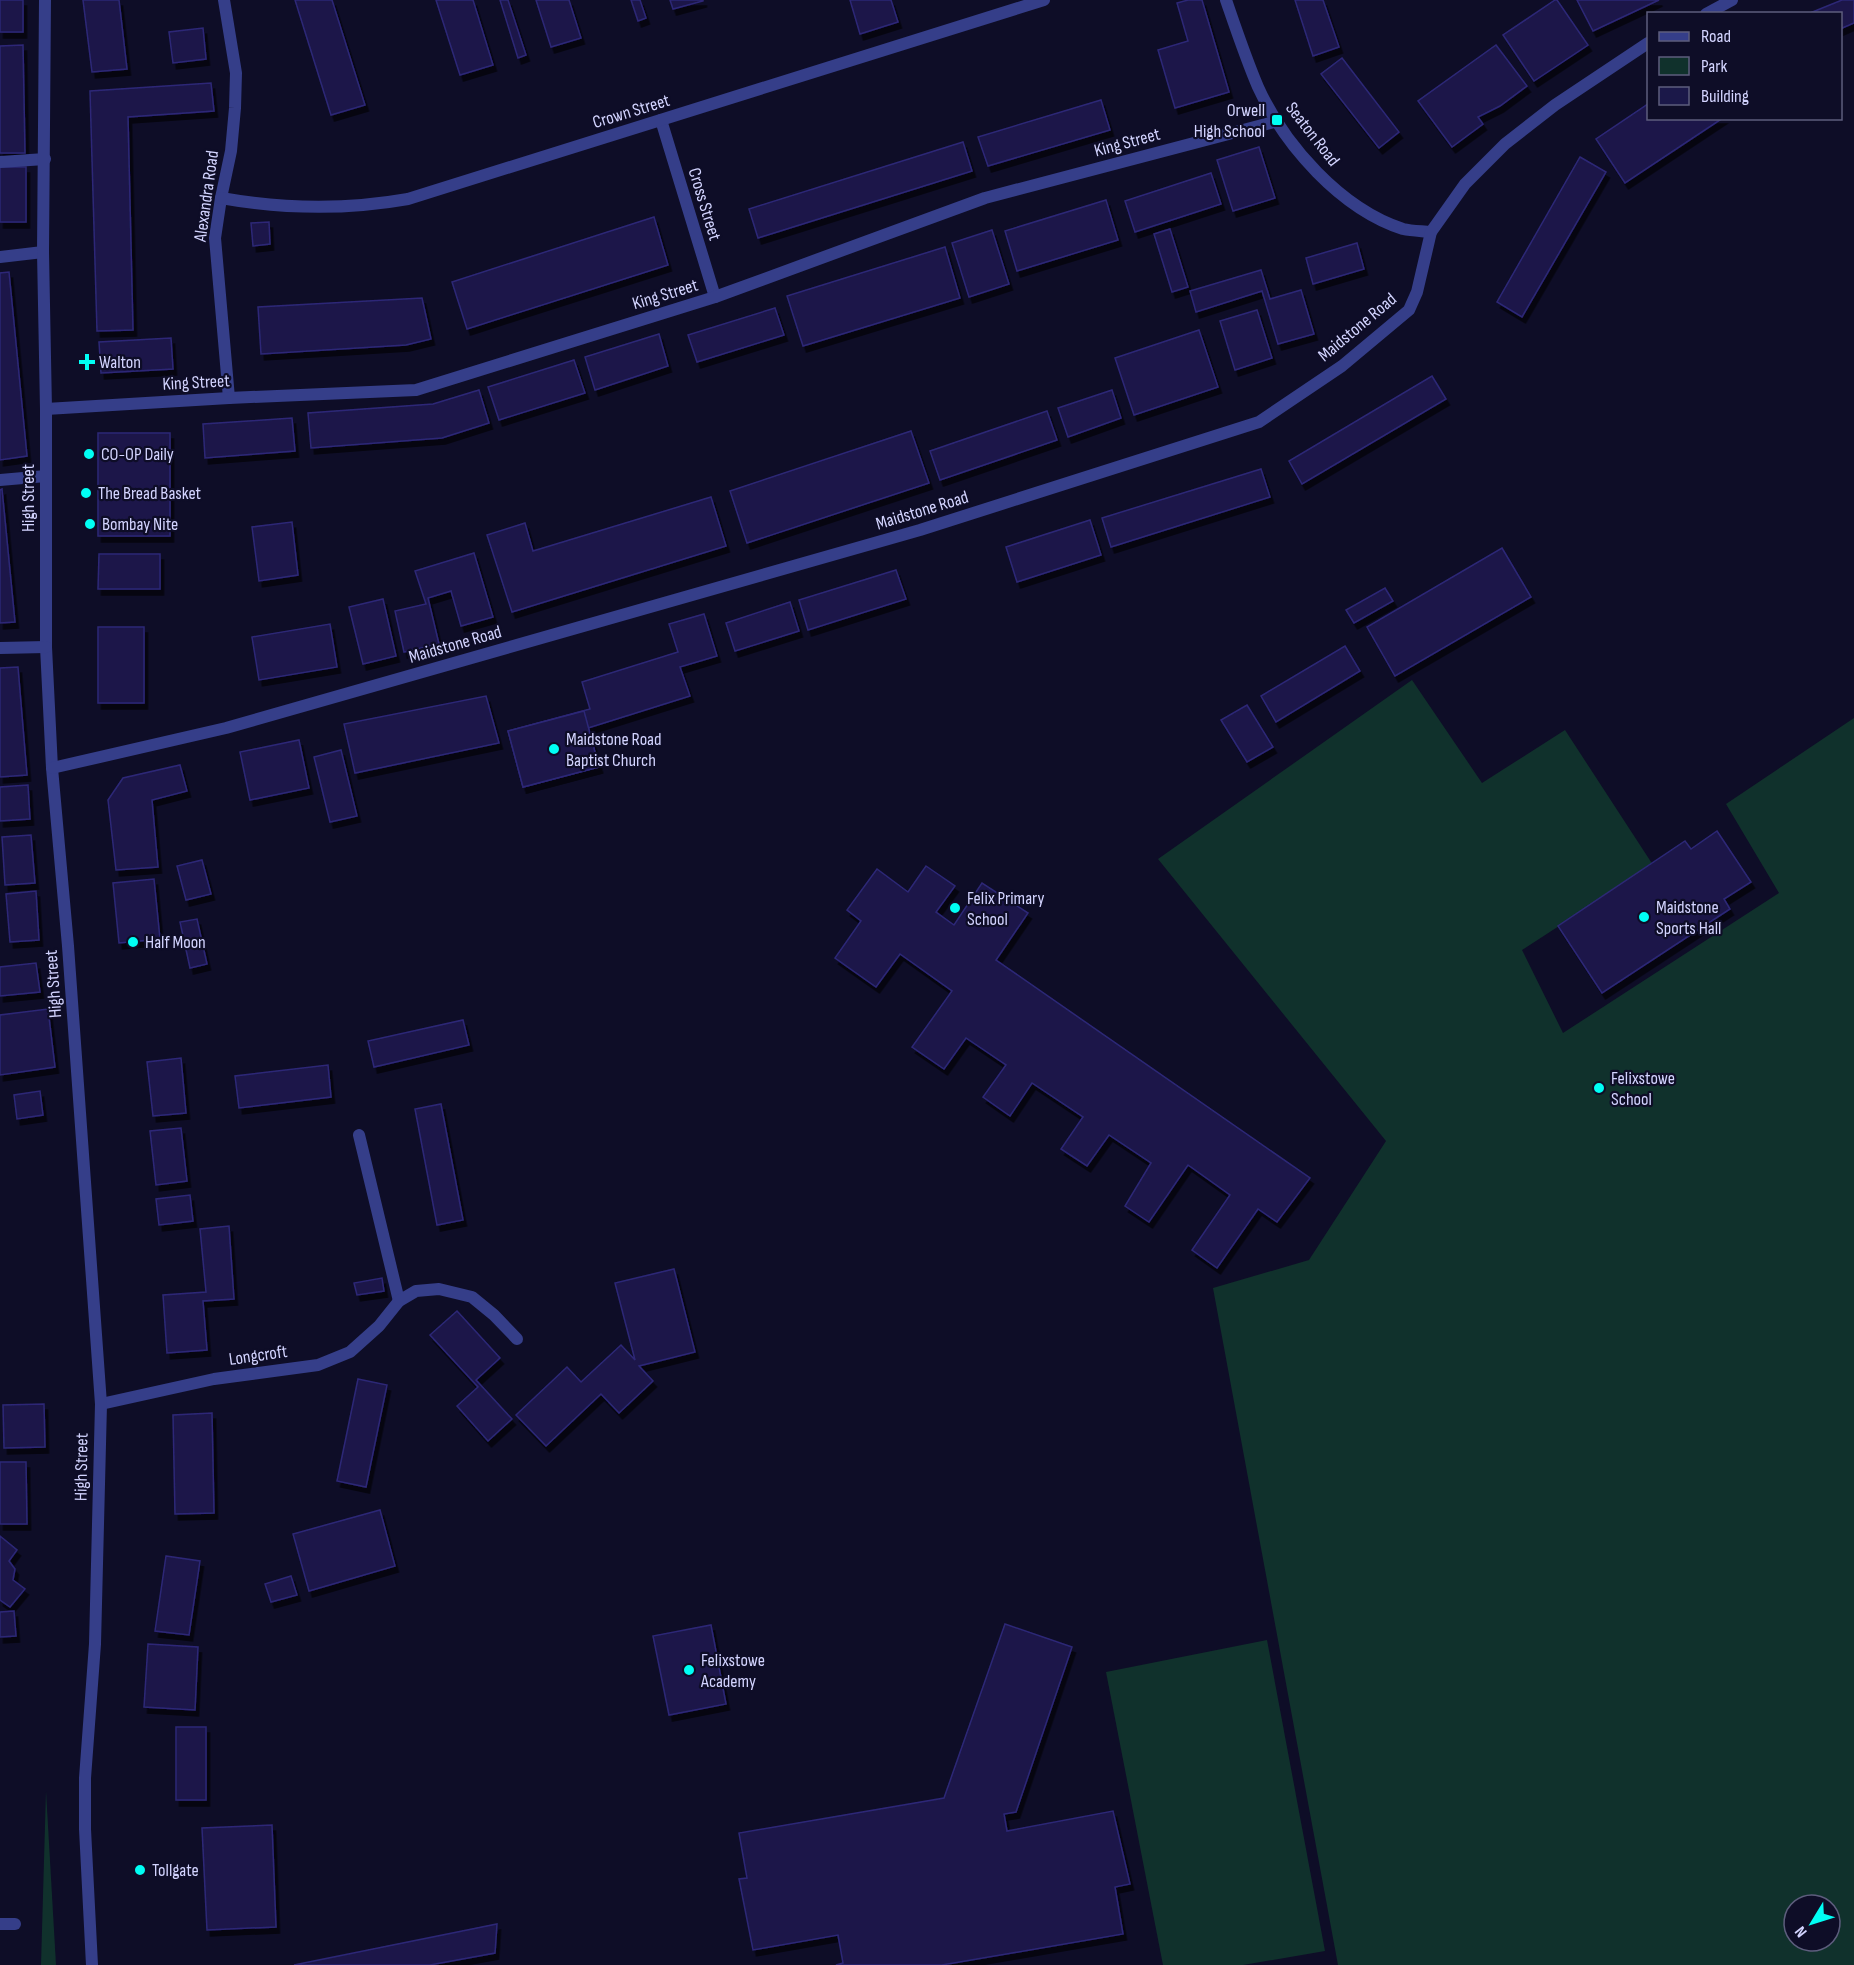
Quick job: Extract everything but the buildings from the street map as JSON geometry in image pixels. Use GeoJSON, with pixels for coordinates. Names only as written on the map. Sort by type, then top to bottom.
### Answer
{"type":"FeatureCollection","features":[{"type":"Feature","properties":{"kind":"street","name":"High Street"},"geometry":{"type":"LineString","coordinates":[[45,0],[43,252],[46,409],[46,646],[52,768],[68,946],[101,1404],[95,1644],[85,1778],[85,1829],[92,1965]]}},
{"type":"Feature","properties":{"kind":"street","name":"Alexandra Road"},"geometry":{"type":"LineString","coordinates":[[224,0],[236,72],[231,151],[215,238],[229,398]]}},
{"type":"Feature","properties":{"kind":"street","name":"Crown Street"},"geometry":{"type":"LineString","coordinates":[[221,198],[281,207],[346,207],[408,199],[1044,0]]}},
{"type":"Feature","properties":{"kind":"street","name":"Seaton Road"},"geometry":{"type":"LineString","coordinates":[[1226,0],[1259,88],[1278,121],[1304,157],[1349,201],[1387,223],[1406,230],[1431,232]]}},
{"type":"Feature","properties":{"kind":"street"},"geometry":{"type":"LineString","coordinates":[[1710,12],[1732,0]]}},
{"type":"Feature","properties":{"kind":"street","name":"Maidstone Road"},"geometry":{"type":"LineString","coordinates":[[52,768],[226,728],[909,533],[1260,422],[1342,366],[1409,310],[1418,292],[1431,232],[1465,184],[1505,144],[1555,105],[1647,44]]}},
{"type":"Feature","properties":{"kind":"street","name":"Cross Street"},"geometry":{"type":"LineString","coordinates":[[661,120],[715,297]]}},
{"type":"Feature","properties":{"kind":"street","name":"King Street"},"geometry":{"type":"LineString","coordinates":[[46,409],[416,390],[715,297],[985,198],[1278,121]]}},
{"type":"Feature","properties":{"kind":"street"},"geometry":{"type":"LineString","coordinates":[[0,162],[45,159]]}},
{"type":"Feature","properties":{"kind":"street"},"geometry":{"type":"LineString","coordinates":[[0,257],[43,252]]}},
{"type":"Feature","properties":{"kind":"street"},"geometry":{"type":"LineString","coordinates":[[0,480],[46,476]]}},
{"type":"Feature","properties":{"kind":"street"},"geometry":{"type":"LineString","coordinates":[[0,648],[46,646]]}},
{"type":"Feature","properties":{"kind":"street"},"geometry":{"type":"LineString","coordinates":[[359,1135],[399,1301]]}},
{"type":"Feature","properties":{"kind":"street","name":"Longcroft"},"geometry":{"type":"LineString","coordinates":[[101,1404],[214,1379],[318,1365],[350,1352],[379,1326],[399,1301],[416,1291],[439,1289],[472,1297],[494,1315],[517,1339]]}},
{"type":"Feature","properties":{"kind":"street"},"geometry":{"type":"LineString","coordinates":[[0,1924],[15,1924]]}},
{"type":"Feature","properties":{"kind":"green space"},"geometry":{"type":"Polygon","coordinates":[[[1412,680],[1482,783],[1565,730],[1653,865],[1522,950],[1563,1033],[1779,893],[1726,804],[1854,718],[1854,1965],[1338,1965],[1213,1288],[1309,1260],[1386,1141],[1158,859],[1412,680]]]}},
{"type":"Feature","properties":{"kind":"green space"},"geometry":{"type":"Polygon","coordinates":[[[1267,1640],[1325,1951],[1243,1965],[1163,1965],[1106,1672],[1267,1640]]]}},
{"type":"Feature","properties":{"kind":"green space"},"geometry":{"type":"Polygon","coordinates":[[[46,1791],[56,1965],[41,1965],[46,1791]]]}},
{"type":"Feature","properties":{"kind":"place","name":"Orwell High School"},"geometry":{"type":"Point","coordinates":[1277,120]}},
{"type":"Feature","properties":{"kind":"place","name":"Walton"},"geometry":{"type":"Point","coordinates":[87,362]}},
{"type":"Feature","properties":{"kind":"place","name":"CO-OP Daily"},"geometry":{"type":"Point","coordinates":[89,454]}},
{"type":"Feature","properties":{"kind":"place","name":"The Bread Basket"},"geometry":{"type":"Point","coordinates":[86,493]}},
{"type":"Feature","properties":{"kind":"place","name":"Bombay Nite"},"geometry":{"type":"Point","coordinates":[90,524]}},
{"type":"Feature","properties":{"kind":"place","name":"Maidstone Road Baptist Church"},"geometry":{"type":"Point","coordinates":[554,749]}},
{"type":"Feature","properties":{"kind":"place","name":"Felix Primary School"},"geometry":{"type":"Point","coordinates":[955,908]}},
{"type":"Feature","properties":{"kind":"place","name":"Maidstone Sports Hall"},"geometry":{"type":"Point","coordinates":[1644,917]}},
{"type":"Feature","properties":{"kind":"place","name":"Half Moon"},"geometry":{"type":"Point","coordinates":[133,942]}},
{"type":"Feature","properties":{"kind":"place","name":"Felixstowe School"},"geometry":{"type":"Point","coordinates":[1599,1088]}},
{"type":"Feature","properties":{"kind":"place","name":"Felixstowe Academy"},"geometry":{"type":"Point","coordinates":[689,1670]}},
{"type":"Feature","properties":{"kind":"place","name":"Tollgate"},"geometry":{"type":"Point","coordinates":[140,1870]}}]}
